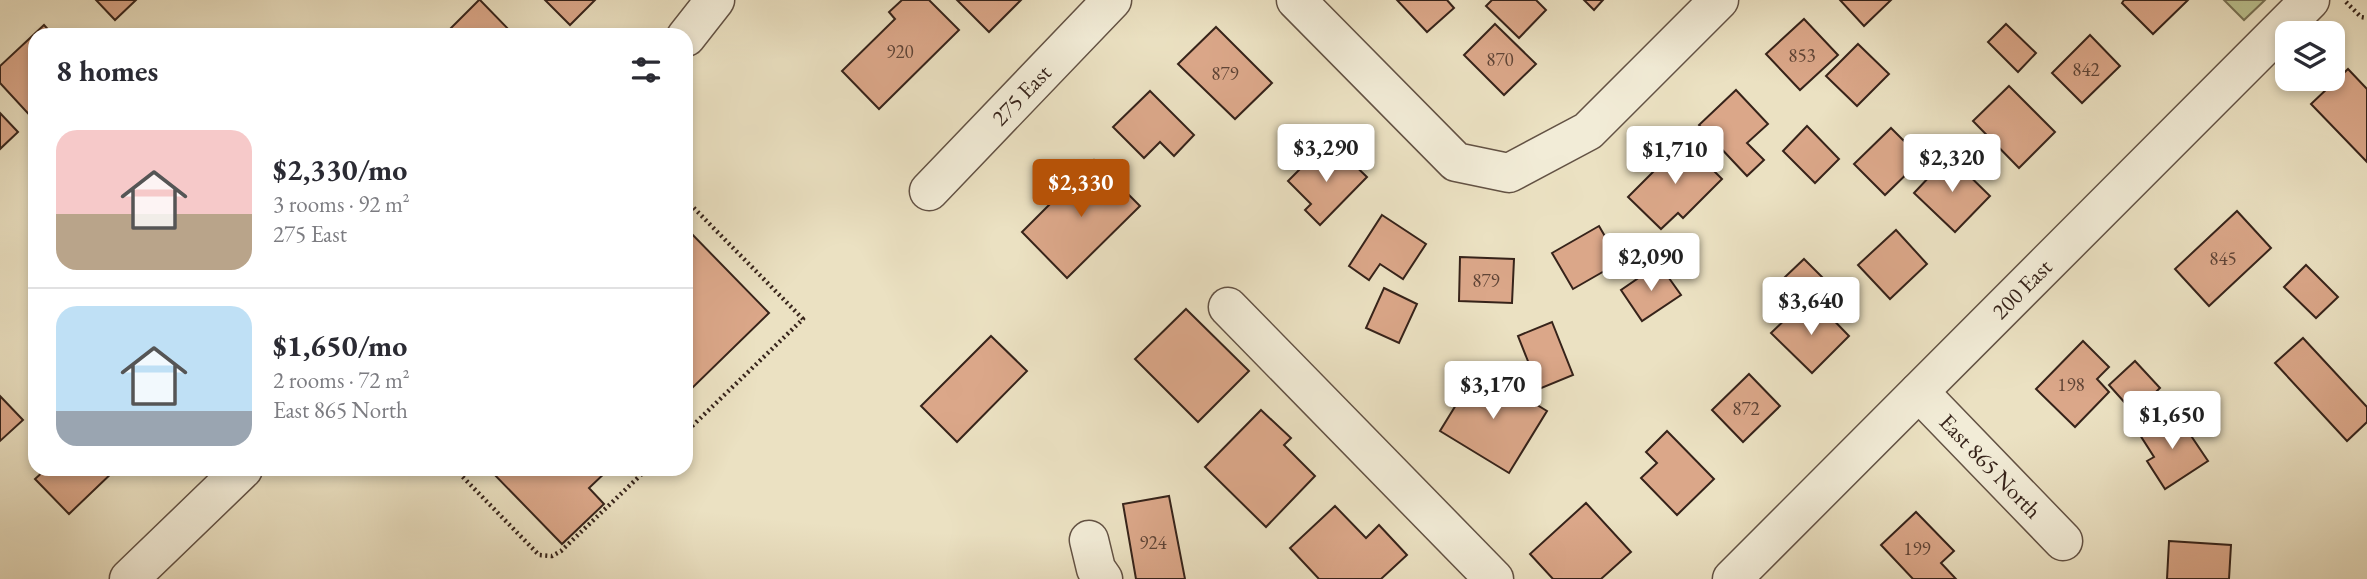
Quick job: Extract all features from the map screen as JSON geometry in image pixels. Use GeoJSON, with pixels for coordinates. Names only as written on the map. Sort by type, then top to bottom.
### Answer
{"type":"FeatureCollection","features":[{"type":"Feature","properties":{"kind":"street"},"geometry":{"type":"LineString","coordinates":[[693,28],[715,0]]}},
{"type":"Feature","properties":{"kind":"street","name":"275 East"},"geometry":{"type":"LineString","coordinates":[[929,191],[1112,0]]}},
{"type":"Feature","properties":{"kind":"street"},"geometry":{"type":"LineString","coordinates":[[1296,0],[1456,162],[1509,173],[1588,131],[1719,0]]}},
{"type":"Feature","properties":{"kind":"street","name":"200 East"},"geometry":{"type":"LineString","coordinates":[[1732,579],[2310,0]]}},
{"type":"Feature","properties":{"kind":"street"},"geometry":{"type":"LineString","coordinates":[[1228,306],[1494,579]]}},
{"type":"Feature","properties":{"kind":"street","name":"East 865 North"},"geometry":{"type":"LineString","coordinates":[[1919,392],[2063,541]]}},
{"type":"Feature","properties":{"kind":"street"},"geometry":{"type":"LineString","coordinates":[[129,579],[236,476]]}},
{"type":"Feature","properties":{"kind":"street"},"geometry":{"type":"LineString","coordinates":[[1089,541],[1096,569],[1103,579]]}},
{"type":"Feature","properties":{"kind":"path"},"geometry":{"type":"LineString","coordinates":[[2345,0],[2361,17],[2367,18]]}},
{"type":"Feature","properties":{"kind":"path"},"geometry":{"type":"LineString","coordinates":[[693,207],[803,319],[693,425]]}},
{"type":"Feature","properties":{"kind":"path"},"geometry":{"type":"LineString","coordinates":[[462,476],[538,555],[552,556],[561,551],[640,476]]}},
{"type":"Feature","properties":{"kind":"green space"},"geometry":{"type":"Polygon","coordinates":[[[2224,0],[2265,0],[2244,20],[2224,0]]]}},
{"type":"Feature","properties":{"kind":"building"},"geometry":{"type":"Polygon","coordinates":[[[96,0],[136,0],[115,20],[96,0]]]}},
{"type":"Feature","properties":{"kind":"building"},"geometry":{"type":"Polygon","coordinates":[[[480,0],[507,28],[451,28],[480,0]]]}},
{"type":"Feature","properties":{"kind":"building"},"geometry":{"type":"Polygon","coordinates":[[[545,0],[595,0],[570,25],[545,0]]]}},
{"type":"Feature","properties":{"kind":"building"},"geometry":{"type":"Polygon","coordinates":[[[902,0],[929,0],[959,30],[879,109],[842,71],[895,19],[889,12],[902,0]]]}},
{"type":"Feature","properties":{"kind":"building"},"geometry":{"type":"Polygon","coordinates":[[[957,0],[1021,0],[989,32],[957,0]]]}},
{"type":"Feature","properties":{"kind":"building"},"geometry":{"type":"Polygon","coordinates":[[[1397,0],[1447,0],[1454,8],[1427,32],[1397,0]]]}},
{"type":"Feature","properties":{"kind":"building"},"geometry":{"type":"Polygon","coordinates":[[[1492,0],[1536,0],[1546,10],[1519,38],[1486,6],[1492,0]]]}},
{"type":"Feature","properties":{"kind":"building"},"geometry":{"type":"Polygon","coordinates":[[[1584,0],[1603,0],[1594,10],[1584,0]]]}},
{"type":"Feature","properties":{"kind":"building"},"geometry":{"type":"Polygon","coordinates":[[[1840,0],[1891,0],[1864,26],[1840,0]]]}},
{"type":"Feature","properties":{"kind":"building"},"geometry":{"type":"Polygon","coordinates":[[[2124,0],[2188,0],[2153,34],[2122,3],[2124,0]]]}},
{"type":"Feature","properties":{"kind":"building"},"geometry":{"type":"Polygon","coordinates":[[[1804,19],[1838,55],[1800,90],[1766,54],[1804,19]]]}},
{"type":"Feature","properties":{"kind":"building"},"geometry":{"type":"Polygon","coordinates":[[[1495,24],[1536,64],[1504,95],[1464,55],[1495,24]]]}},
{"type":"Feature","properties":{"kind":"building"},"geometry":{"type":"Polygon","coordinates":[[[2006,24],[2036,53],[2018,72],[1988,42],[2006,24]]]}},
{"type":"Feature","properties":{"kind":"building"},"geometry":{"type":"Polygon","coordinates":[[[1216,27],[1272,83],[1235,119],[1178,64],[1216,27]]]}},
{"type":"Feature","properties":{"kind":"building"},"geometry":{"type":"Polygon","coordinates":[[[2090,35],[2120,66],[2082,103],[2052,73],[2090,35]]]}},
{"type":"Feature","properties":{"kind":"building"},"geometry":{"type":"Polygon","coordinates":[[[28,40],[28,113],[0,83],[0,66],[28,40]]]}},
{"type":"Feature","properties":{"kind":"building"},"geometry":{"type":"Polygon","coordinates":[[[1858,44],[1889,74],[1857,106],[1826,76],[1858,44]]]}},
{"type":"Feature","properties":{"kind":"building"},"geometry":{"type":"Polygon","coordinates":[[[2348,69],[2367,89],[2367,162],[2311,104],[2325,91],[2345,91],[2345,72],[2348,69]]]}},
{"type":"Feature","properties":{"kind":"building"},"geometry":{"type":"Polygon","coordinates":[[[2009,86],[2055,132],[2019,168],[1973,121],[2009,86]]]}},
{"type":"Feature","properties":{"kind":"building"},"geometry":{"type":"Polygon","coordinates":[[[1736,90],[1768,124],[1747,143],[1764,160],[1747,176],[1699,125],[1736,90]]]}},
{"type":"Feature","properties":{"kind":"building"},"geometry":{"type":"Polygon","coordinates":[[[1150,91],[1194,135],[1174,156],[1160,142],[1144,158],[1113,127],[1150,91]]]}},
{"type":"Feature","properties":{"kind":"building"},"geometry":{"type":"Polygon","coordinates":[[[0,113],[18,132],[0,149],[0,113]]]}},
{"type":"Feature","properties":{"kind":"building"},"geometry":{"type":"Polygon","coordinates":[[[1807,126],[1839,159],[1815,183],[1783,151],[1807,126]]]}},
{"type":"Feature","properties":{"kind":"building"},"geometry":{"type":"Polygon","coordinates":[[[1891,128],[1922,159],[1885,195],[1854,164],[1891,128]]]}},
{"type":"Feature","properties":{"kind":"building"},"geometry":{"type":"Polygon","coordinates":[[[1684,141],[1722,179],[1683,218],[1678,213],[1661,229],[1628,197],[1684,141]]]}},
{"type":"Feature","properties":{"kind":"building"},"geometry":{"type":"Polygon","coordinates":[[[1318,151],[1333,166],[1344,155],[1367,177],[1320,225],[1305,210],[1311,204],[1288,181],[1318,151]]]}},
{"type":"Feature","properties":{"kind":"building"},"geometry":{"type":"Polygon","coordinates":[[[1949,156],[1990,196],[1955,232],[1914,193],[1949,156]]]}},
{"type":"Feature","properties":{"kind":"building"},"geometry":{"type":"Polygon","coordinates":[[[1094,160],[1140,206],[1067,278],[1022,232],[1094,160]]]}},
{"type":"Feature","properties":{"kind":"building"},"geometry":{"type":"Polygon","coordinates":[[[2237,211],[2271,248],[2209,306],[2175,269],[2237,211]]]}},
{"type":"Feature","properties":{"kind":"building"},"geometry":{"type":"Polygon","coordinates":[[[1382,215],[1426,244],[1403,279],[1380,264],[1369,280],[1349,266],[1382,215]]]}},
{"type":"Feature","properties":{"kind":"building"},"geometry":{"type":"Polygon","coordinates":[[[1599,226],[1620,262],[1573,289],[1552,253],[1599,226]]]}},
{"type":"Feature","properties":{"kind":"building"},"geometry":{"type":"Polygon","coordinates":[[[1896,230],[1927,264],[1890,299],[1858,265],[1896,230]]]}},
{"type":"Feature","properties":{"kind":"building"},"geometry":{"type":"Polygon","coordinates":[[[693,235],[769,313],[693,387],[693,235]]]}},
{"type":"Feature","properties":{"kind":"building"},"geometry":{"type":"Polygon","coordinates":[[[1460,257],[1514,259],[1512,303],[1459,301],[1460,257]]]}},
{"type":"Feature","properties":{"kind":"building"},"geometry":{"type":"Polygon","coordinates":[[[1804,259],[1828,283],[1810,302],[1785,277],[1804,259]]]}},
{"type":"Feature","properties":{"kind":"building"},"geometry":{"type":"Polygon","coordinates":[[[1659,264],[1681,295],[1642,321],[1621,290],[1659,264]]]}},
{"type":"Feature","properties":{"kind":"building"},"geometry":{"type":"Polygon","coordinates":[[[2306,265],[2338,297],[2316,318],[2284,287],[2306,265]]]}},
{"type":"Feature","properties":{"kind":"building"},"geometry":{"type":"Polygon","coordinates":[[[1384,288],[1417,304],[1399,343],[1366,328],[1384,288]]]}},
{"type":"Feature","properties":{"kind":"building"},"geometry":{"type":"Polygon","coordinates":[[[1818,304],[1849,336],[1812,373],[1771,333],[1794,311],[1802,320],[1818,304]]]}},
{"type":"Feature","properties":{"kind":"building"},"geometry":{"type":"Polygon","coordinates":[[[1186,309],[1249,371],[1198,422],[1135,359],[1186,309]]]}},
{"type":"Feature","properties":{"kind":"building"},"geometry":{"type":"Polygon","coordinates":[[[1552,322],[1573,375],[1539,389],[1518,336],[1552,322]]]}},
{"type":"Feature","properties":{"kind":"building"},"geometry":{"type":"Polygon","coordinates":[[[991,336],[1027,371],[957,442],[921,406],[991,336]]]}},
{"type":"Feature","properties":{"kind":"building"},"geometry":{"type":"Polygon","coordinates":[[[2303,338],[2367,407],[2367,422],[2347,441],[2275,363],[2303,338]]]}},
{"type":"Feature","properties":{"kind":"building"},"geometry":{"type":"Polygon","coordinates":[[[2083,341],[2109,367],[2097,379],[2109,392],[2075,427],[2036,389],[2083,341]]]}},
{"type":"Feature","properties":{"kind":"building"},"geometry":{"type":"Polygon","coordinates":[[[2135,361],[2160,388],[2134,413],[2109,385],[2135,361]]]}},
{"type":"Feature","properties":{"kind":"building"},"geometry":{"type":"Polygon","coordinates":[[[1478,369],[1547,411],[1509,473],[1440,431],[1478,369]]]}},
{"type":"Feature","properties":{"kind":"building"},"geometry":{"type":"Polygon","coordinates":[[[1749,374],[1780,406],[1743,442],[1712,410],[1749,374]]]}},
{"type":"Feature","properties":{"kind":"building"},"geometry":{"type":"Polygon","coordinates":[[[0,396],[23,420],[0,441],[0,396]]]}},
{"type":"Feature","properties":{"kind":"building"},"geometry":{"type":"Polygon","coordinates":[[[1261,410],[1291,438],[1284,445],[1315,476],[1266,527],[1205,467],[1261,410]]]}},
{"type":"Feature","properties":{"kind":"building"},"geometry":{"type":"Polygon","coordinates":[[[2175,412],[2208,461],[2165,489],[2147,461],[2154,457],[2140,435],[2175,412]]]}},
{"type":"Feature","properties":{"kind":"building"},"geometry":{"type":"Polygon","coordinates":[[[1667,431],[1714,479],[1677,515],[1641,478],[1657,463],[1646,452],[1667,431]]]}},
{"type":"Feature","properties":{"kind":"building"},"geometry":{"type":"Polygon","coordinates":[[[38,476],[109,476],[69,514],[35,479],[38,476]]]}},
{"type":"Feature","properties":{"kind":"building"},"geometry":{"type":"Polygon","coordinates":[[[496,476],[602,476],[589,488],[604,504],[562,544],[496,476]]]}},
{"type":"Feature","properties":{"kind":"building"},"geometry":{"type":"Polygon","coordinates":[[[1169,496],[1185,579],[1136,579],[1123,504],[1169,496]]]}},
{"type":"Feature","properties":{"kind":"building"},"geometry":{"type":"Polygon","coordinates":[[[1586,503],[1631,552],[1601,579],[1553,579],[1530,554],[1586,503]]]}},
{"type":"Feature","properties":{"kind":"building"},"geometry":{"type":"Polygon","coordinates":[[[1335,506],[1366,538],[1379,525],[1407,555],[1381,579],[1319,579],[1290,548],[1335,506]]]}},
{"type":"Feature","properties":{"kind":"building"},"geometry":{"type":"Polygon","coordinates":[[[1916,512],[1954,551],[1941,563],[1956,579],[1913,579],[1881,545],[1916,512]]]}},
{"type":"Feature","properties":{"kind":"building"},"geometry":{"type":"Polygon","coordinates":[[[2169,541],[2231,545],[2229,579],[2167,579],[2169,541]]]}}]}
